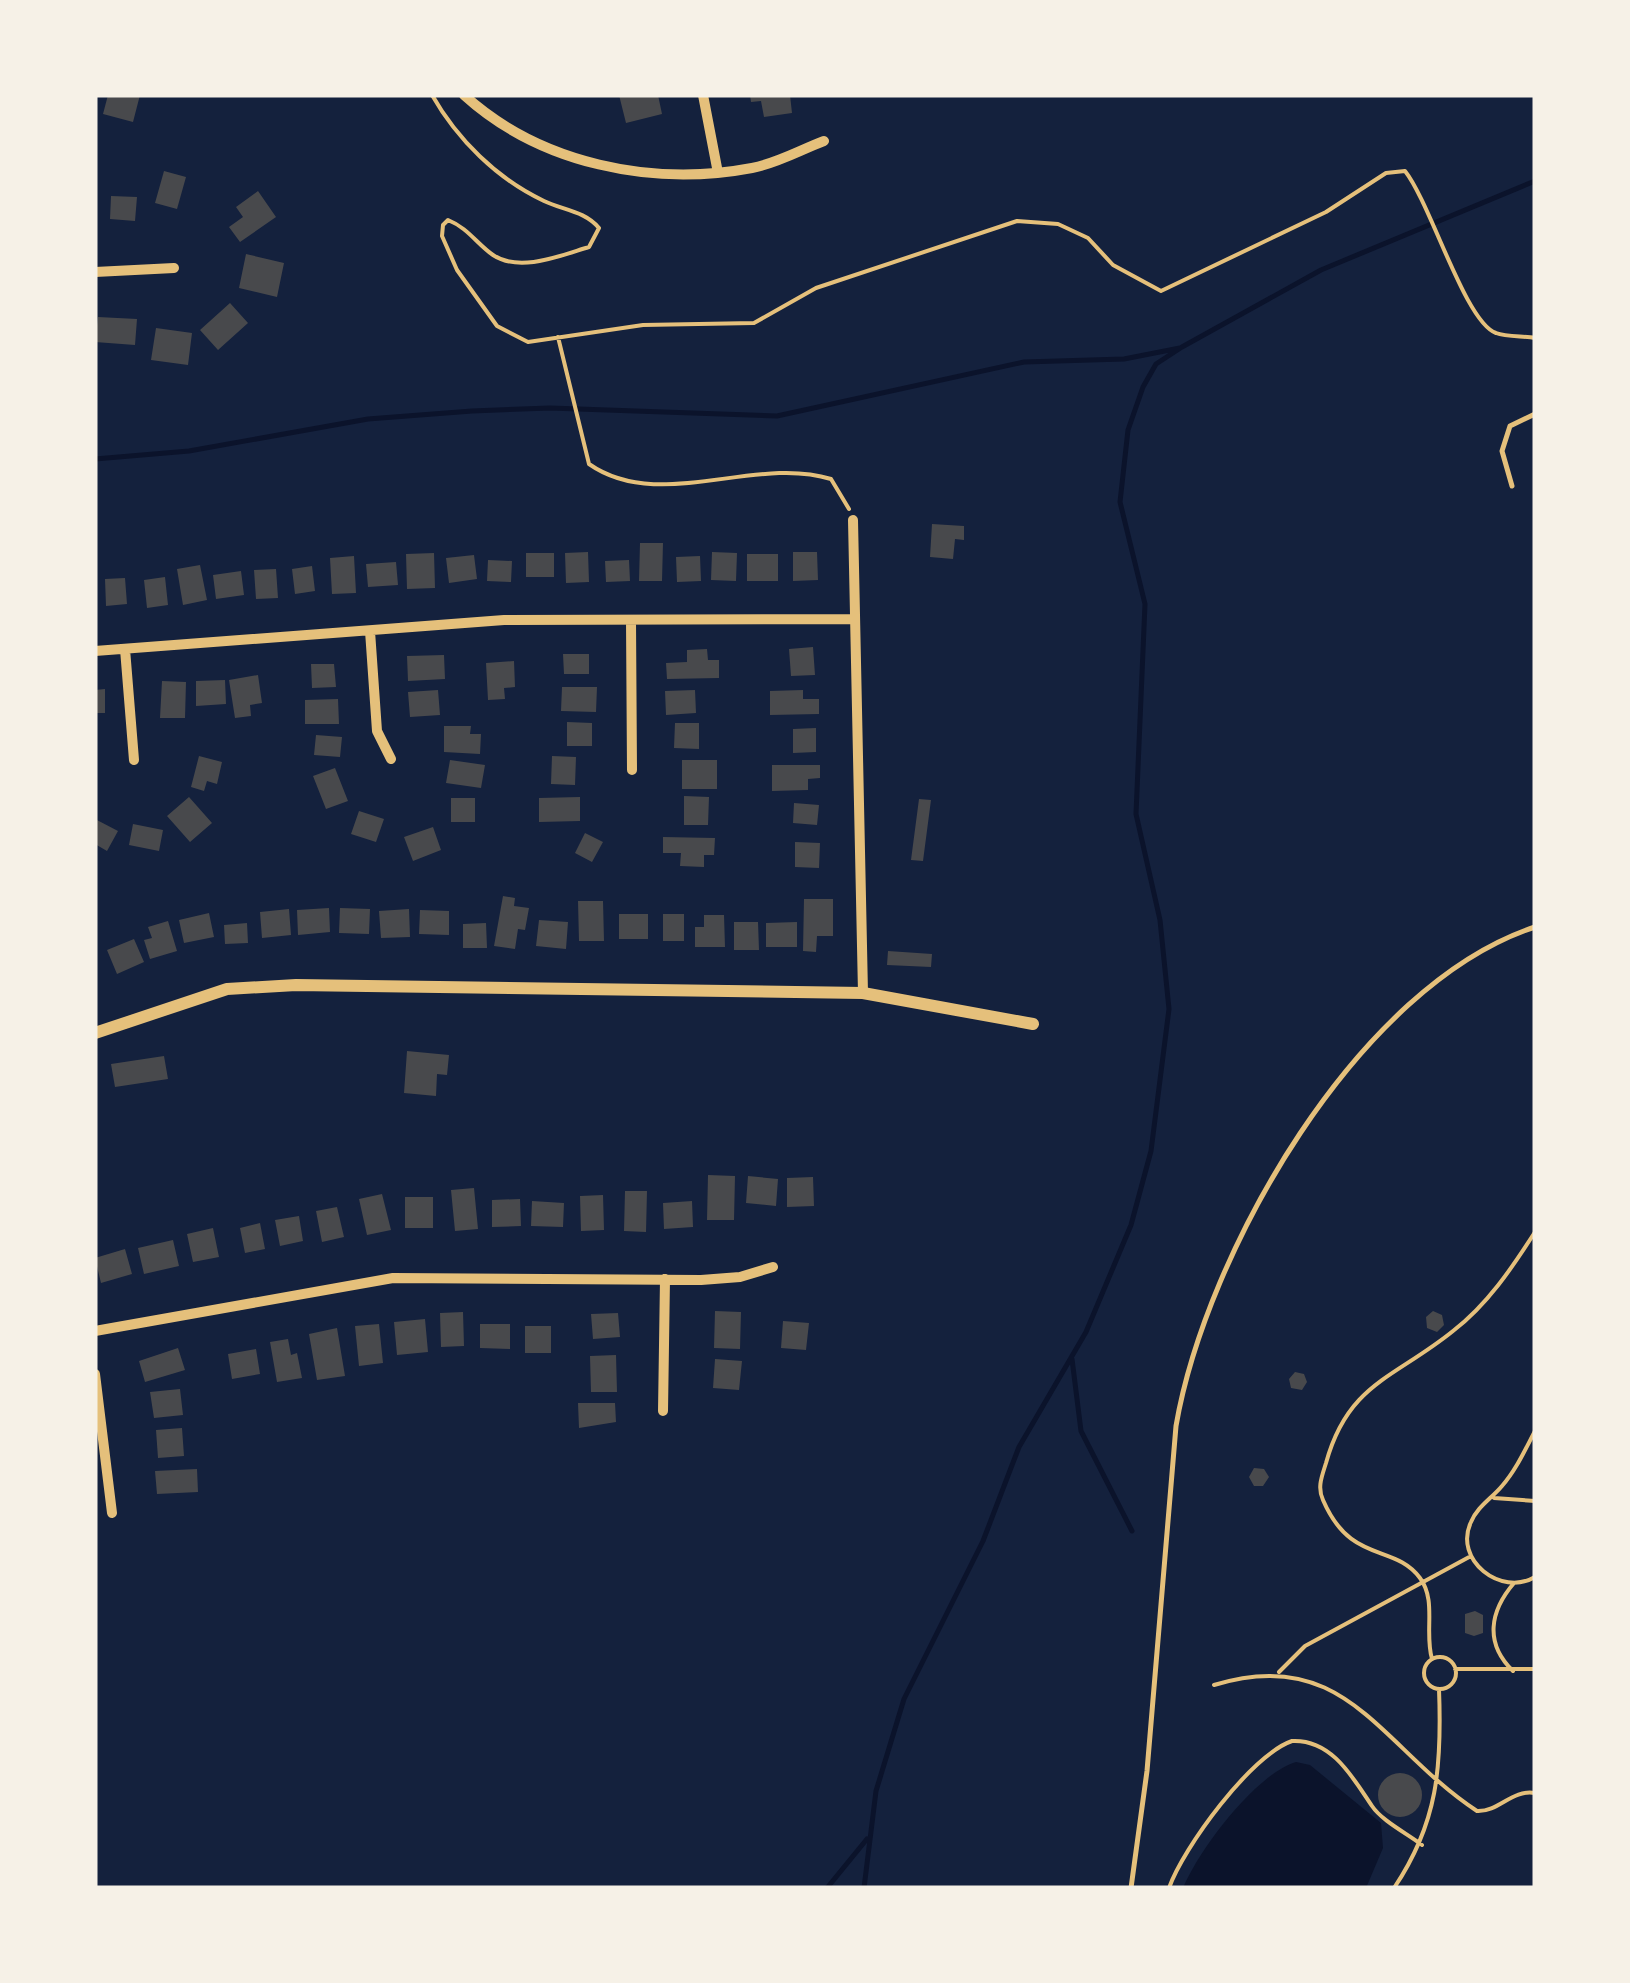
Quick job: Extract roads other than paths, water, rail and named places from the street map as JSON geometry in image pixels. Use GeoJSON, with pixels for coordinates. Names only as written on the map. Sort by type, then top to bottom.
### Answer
{"type":"FeatureCollection","features":[{"type":"Feature","properties":{"kind":"street"},"geometry":{"type":"LineString","coordinates":[[464,95],[493,121],[562,155],[641,172],[718,173],[755,168],[824,142]]}},
{"type":"Feature","properties":{"kind":"street"},"geometry":{"type":"LineString","coordinates":[[703,95],[718,173]]}},
{"type":"Feature","properties":{"kind":"street"},"geometry":{"type":"LineString","coordinates":[[95,272],[174,268]]}},
{"type":"Feature","properties":{"kind":"street"},"geometry":{"type":"LineString","coordinates":[[853,520],[852,620],[863,994]]}},
{"type":"Feature","properties":{"kind":"street"},"geometry":{"type":"LineString","coordinates":[[95,651],[504,620],[852,620]]}},
{"type":"Feature","properties":{"kind":"street"},"geometry":{"type":"LineString","coordinates":[[630,621],[632,770]]}},
{"type":"Feature","properties":{"kind":"street"},"geometry":{"type":"LineString","coordinates":[[370,630],[378,732],[390,759]]}},
{"type":"Feature","properties":{"kind":"street"},"geometry":{"type":"LineString","coordinates":[[125,649],[134,760]]}},
{"type":"Feature","properties":{"kind":"street"},"geometry":{"type":"LineString","coordinates":[[95,1033],[192,998],[254,986],[863,994],[1033,1024]]}},
{"type":"Feature","properties":{"kind":"street"},"geometry":{"type":"LineString","coordinates":[[95,1331],[393,1278],[740,1277],[774,1267]]}},
{"type":"Feature","properties":{"kind":"street"},"geometry":{"type":"LineString","coordinates":[[663,1411],[666,1279]]}},
{"type":"Feature","properties":{"kind":"street"},"geometry":{"type":"LineString","coordinates":[[95,1374],[112,1513]]}},
{"type":"Feature","properties":{"kind":"lane"},"geometry":{"type":"LineString","coordinates":[[1512,486],[1502,451],[1510,426],[1535,414]]}},
{"type":"Feature","properties":{"kind":"lane"},"geometry":{"type":"LineString","coordinates":[[1131,1888],[1148,1772],[1176,1426],[1183,1388],[1216,1296],[1286,1154],[1327,1092],[1365,1048],[1438,982],[1475,956],[1535,927]]}},
{"type":"Feature","properties":{"kind":"water"},"geometry":{"type":"Polygon","coordinates":[[[1296,1762],[1310,1765],[1381,1823],[1383,1848],[1366,1888],[1183,1888],[1230,1815],[1264,1781],[1296,1762]]]}},
{"type":"Feature","properties":{"kind":"waterway"},"geometry":{"type":"LineString","coordinates":[[864,1888],[876,1791],[904,1699],[983,1541],[1019,1447],[1086,1332],[1131,1225],[1151,1151],[1169,1009],[1160,920],[1136,814],[1145,604],[1120,502],[1128,430],[1143,387],[1156,364],[1321,270],[1535,181]]}},
{"type":"Feature","properties":{"kind":"waterway"},"geometry":{"type":"LineString","coordinates":[[95,459],[189,451],[368,419],[472,411],[550,408],[777,416],[1024,362],[1124,359],[1180,348]]}},
{"type":"Feature","properties":{"kind":"waterway"},"geometry":{"type":"LineString","coordinates":[[1072,1359],[1081,1431],[1132,1531]]}},
{"type":"Feature","properties":{"kind":"waterway"},"geometry":{"type":"LineString","coordinates":[[827,1888],[867,1839]]}}]}
